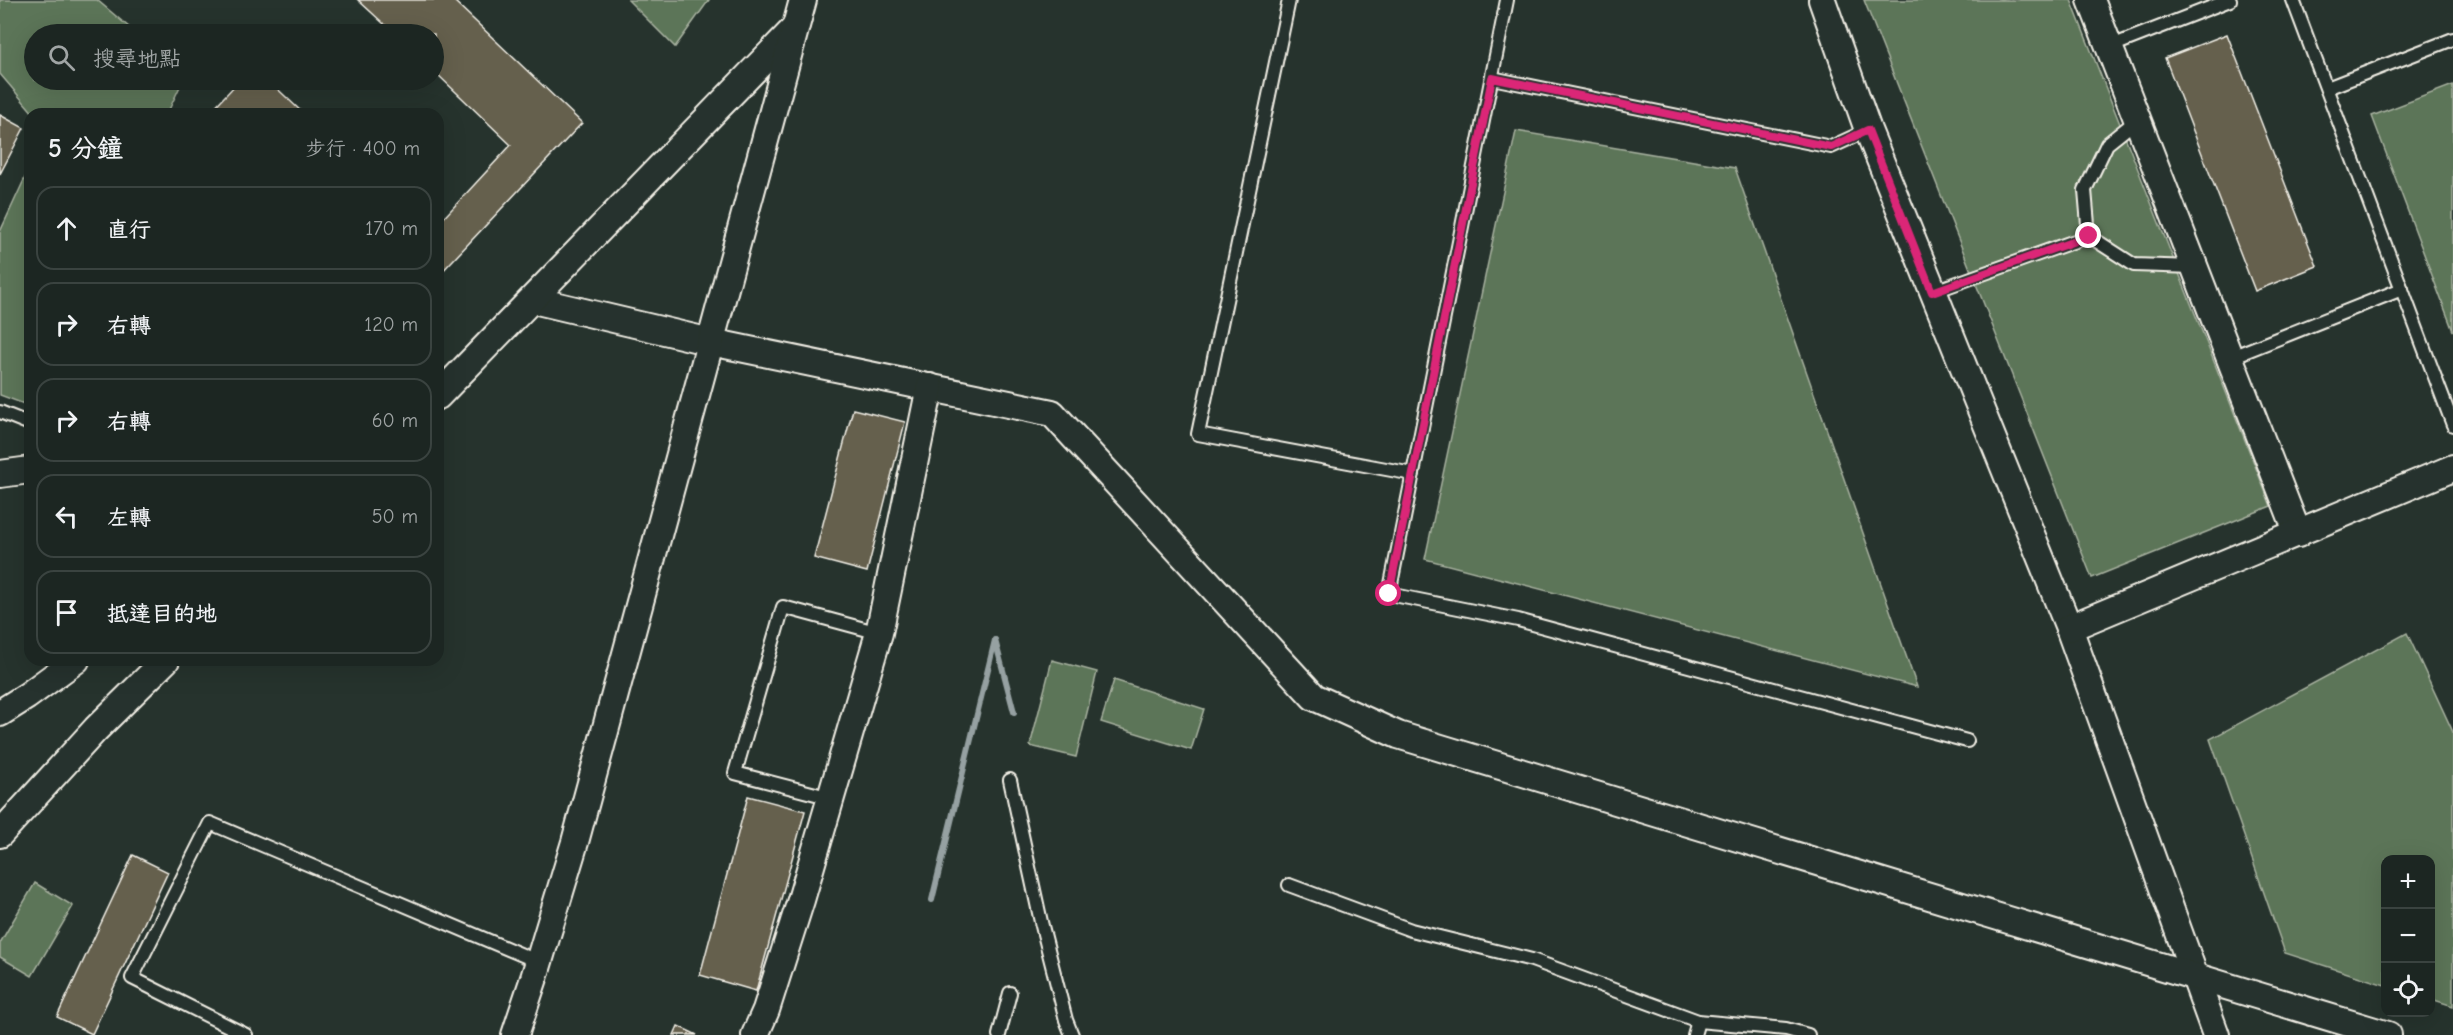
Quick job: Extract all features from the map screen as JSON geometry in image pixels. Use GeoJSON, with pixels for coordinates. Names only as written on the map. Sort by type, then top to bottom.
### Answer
{"type":"FeatureCollection","features":[{"type":"Feature","properties":{"kind":"street"},"geometry":{"type":"LineString","coordinates":[[514,1035],[539,962],[575,842],[803,0]]}},
{"type":"Feature","properties":{"kind":"street"},"geometry":{"type":"LineString","coordinates":[[1822,0],[1868,130],[2069,628],[2216,1035]]}},
{"type":"Feature","properties":{"kind":"street"},"geometry":{"type":"LineString","coordinates":[[2091,0],[2298,534]]}},
{"type":"Feature","properties":{"kind":"street"},"geometry":{"type":"LineString","coordinates":[[444,390],[796,27]]}},
{"type":"Feature","properties":{"kind":"street"},"geometry":{"type":"LineString","coordinates":[[533,300],[711,342],[1052,413],[1314,697],[1398,735],[2388,1035]]}},
{"type":"Feature","properties":{"kind":"street"},"geometry":{"type":"LineString","coordinates":[[754,1035],[766,1010],[782,961],[879,633],[930,387]]}},
{"type":"Feature","properties":{"kind":"street"},"geometry":{"type":"LineString","coordinates":[[2069,628],[2453,468]]}},
{"type":"Feature","properties":{"kind":"street"},"geometry":{"type":"LineString","coordinates":[[0,474],[24,471]]}},
{"type":"Feature","properties":{"kind":"street"},"geometry":{"type":"LineString","coordinates":[[0,713],[68,666]]}},
{"type":"Feature","properties":{"kind":"street"},"geometry":{"type":"LineString","coordinates":[[0,834],[96,729],[160,666]]}},
{"type":"Feature","properties":{"kind":"lane"},"geometry":{"type":"LineString","coordinates":[[1289,0],[1198,434],[1413,474]]}},
{"type":"Feature","properties":{"kind":"lane"},"geometry":{"type":"LineString","coordinates":[[1507,0],[1389,594],[1518,620],[1967,741]]}},
{"type":"Feature","properties":{"kind":"lane"},"geometry":{"type":"LineString","coordinates":[[2109,46],[2230,0]]}},
{"type":"Feature","properties":{"kind":"lane"},"geometry":{"type":"LineString","coordinates":[[2293,0],[2453,425]]}},
{"type":"Feature","properties":{"kind":"lane"},"geometry":{"type":"LineString","coordinates":[[2327,88],[2453,39]]}},
{"type":"Feature","properties":{"kind":"lane"},"geometry":{"type":"LineString","coordinates":[[1492,78],[1831,147],[1868,130]]}},
{"type":"Feature","properties":{"kind":"lane"},"geometry":{"type":"LineString","coordinates":[[2089,236],[2085,190],[2107,144],[2137,120]]}},
{"type":"Feature","properties":{"kind":"lane"},"geometry":{"type":"LineString","coordinates":[[2089,236],[2134,265],[2194,267]]}},
{"type":"Feature","properties":{"kind":"lane"},"geometry":{"type":"LineString","coordinates":[[1932,292],[2089,236]]}},
{"type":"Feature","properties":{"kind":"lane"},"geometry":{"type":"LineString","coordinates":[[2229,358],[2402,289]]}},
{"type":"Feature","properties":{"kind":"lane"},"geometry":{"type":"LineString","coordinates":[[0,412],[24,422]]}},
{"type":"Feature","properties":{"kind":"lane"},"geometry":{"type":"LineString","coordinates":[[831,798],[735,773],[783,607],[879,633]]}},
{"type":"Feature","properties":{"kind":"lane"},"geometry":{"type":"LineString","coordinates":[[1010,780],[1041,922],[1066,1020],[1072,1035]]}},
{"type":"Feature","properties":{"kind":"lane"},"geometry":{"type":"LineString","coordinates":[[246,1035],[132,978],[210,823],[539,962]]}},
{"type":"Feature","properties":{"kind":"lane"},"geometry":{"type":"LineString","coordinates":[[1289,885],[1412,930],[1532,960],[1698,1021],[1786,1029],[1808,1035]]}},
{"type":"Feature","properties":{"kind":"lane"},"geometry":{"type":"LineString","coordinates":[[999,1035],[1010,993]]}},
{"type":"Feature","properties":{"kind":"lane"},"geometry":{"type":"LineString","coordinates":[[1694,1035],[1698,1021]]}},
{"type":"Feature","properties":{"kind":"green space"},"geometry":{"type":"Polygon","coordinates":[[[0,0],[97,0],[125,24],[24,24],[24,90],[178,90],[170,108],[29,108],[0,74],[0,0]]]}},
{"type":"Feature","properties":{"kind":"green space"},"geometry":{"type":"Polygon","coordinates":[[[628,0],[709,0],[675,47],[628,0]]]}},
{"type":"Feature","properties":{"kind":"green space"},"geometry":{"type":"Polygon","coordinates":[[[1864,0],[2071,0],[2271,506],[2092,578],[1864,0]]]}},
{"type":"Feature","properties":{"kind":"green space"},"geometry":{"type":"Polygon","coordinates":[[[2453,85],[2453,331],[2372,116],[2453,85]]]}},
{"type":"Feature","properties":{"kind":"green space"},"geometry":{"type":"Polygon","coordinates":[[[1516,131],[1735,168],[1917,687],[1425,559],[1516,131]]]}},
{"type":"Feature","properties":{"kind":"green space"},"geometry":{"type":"Polygon","coordinates":[[[24,180],[24,404],[0,395],[0,232],[24,180]]]}},
{"type":"Feature","properties":{"kind":"green space"},"geometry":{"type":"Polygon","coordinates":[[[2407,633],[2453,732],[2453,1006],[2435,1000],[2435,855],[2381,855],[2381,984],[2285,953],[2210,739],[2407,633]]]}},
{"type":"Feature","properties":{"kind":"green space"},"geometry":{"type":"Polygon","coordinates":[[[1052,660],[1097,672],[1076,757],[1030,746],[1052,660]]]}},
{"type":"Feature","properties":{"kind":"green space"},"geometry":{"type":"Polygon","coordinates":[[[1114,680],[1204,709],[1191,750],[1101,722],[1114,680]]]}},
{"type":"Feature","properties":{"kind":"green space"},"geometry":{"type":"Polygon","coordinates":[[[35,883],[73,906],[32,976],[0,957],[0,943],[35,883]]]}},
{"type":"Feature","properties":{"kind":"building"},"geometry":{"type":"Polygon","coordinates":[[[358,0],[453,0],[582,123],[444,270],[444,218],[511,145],[444,81],[444,24],[384,24],[358,0]]]}},
{"type":"Feature","properties":{"kind":"building"},"geometry":{"type":"Polygon","coordinates":[[[2227,34],[2317,266],[2255,291],[2165,58],[2227,34]]]}},
{"type":"Feature","properties":{"kind":"building"},"geometry":{"type":"Polygon","coordinates":[[[231,90],[279,90],[298,108],[214,108],[231,90]]]}},
{"type":"Feature","properties":{"kind":"building"},"geometry":{"type":"Polygon","coordinates":[[[0,115],[24,128],[0,174],[0,115]]]}},
{"type":"Feature","properties":{"kind":"building"},"geometry":{"type":"Polygon","coordinates":[[[853,409],[905,422],[867,572],[814,558],[853,409]]]}},
{"type":"Feature","properties":{"kind":"building"},"geometry":{"type":"Polygon","coordinates":[[[748,796],[805,811],[756,991],[700,975],[748,796]]]}},
{"type":"Feature","properties":{"kind":"building"},"geometry":{"type":"Polygon","coordinates":[[[133,855],[168,872],[92,1034],[57,1017],[133,855]]]}},
{"type":"Feature","properties":{"kind":"building"},"geometry":{"type":"Polygon","coordinates":[[[678,1026],[697,1035],[674,1035],[678,1026]]]}},
{"type":"Feature","properties":{"kind":"waterway"},"geometry":{"type":"LineString","coordinates":[[995,640],[1014,712]]}},
{"type":"Feature","properties":{"kind":"waterway"},"geometry":{"type":"LineString","coordinates":[[932,900],[995,640]]}},
{"type":"Feature","properties":{"kind":"route"},"geometry":{"type":"LineString","coordinates":[[1389,594],[1492,78],[1831,147],[1868,130],[1932,292],[2089,236]]}}]}
